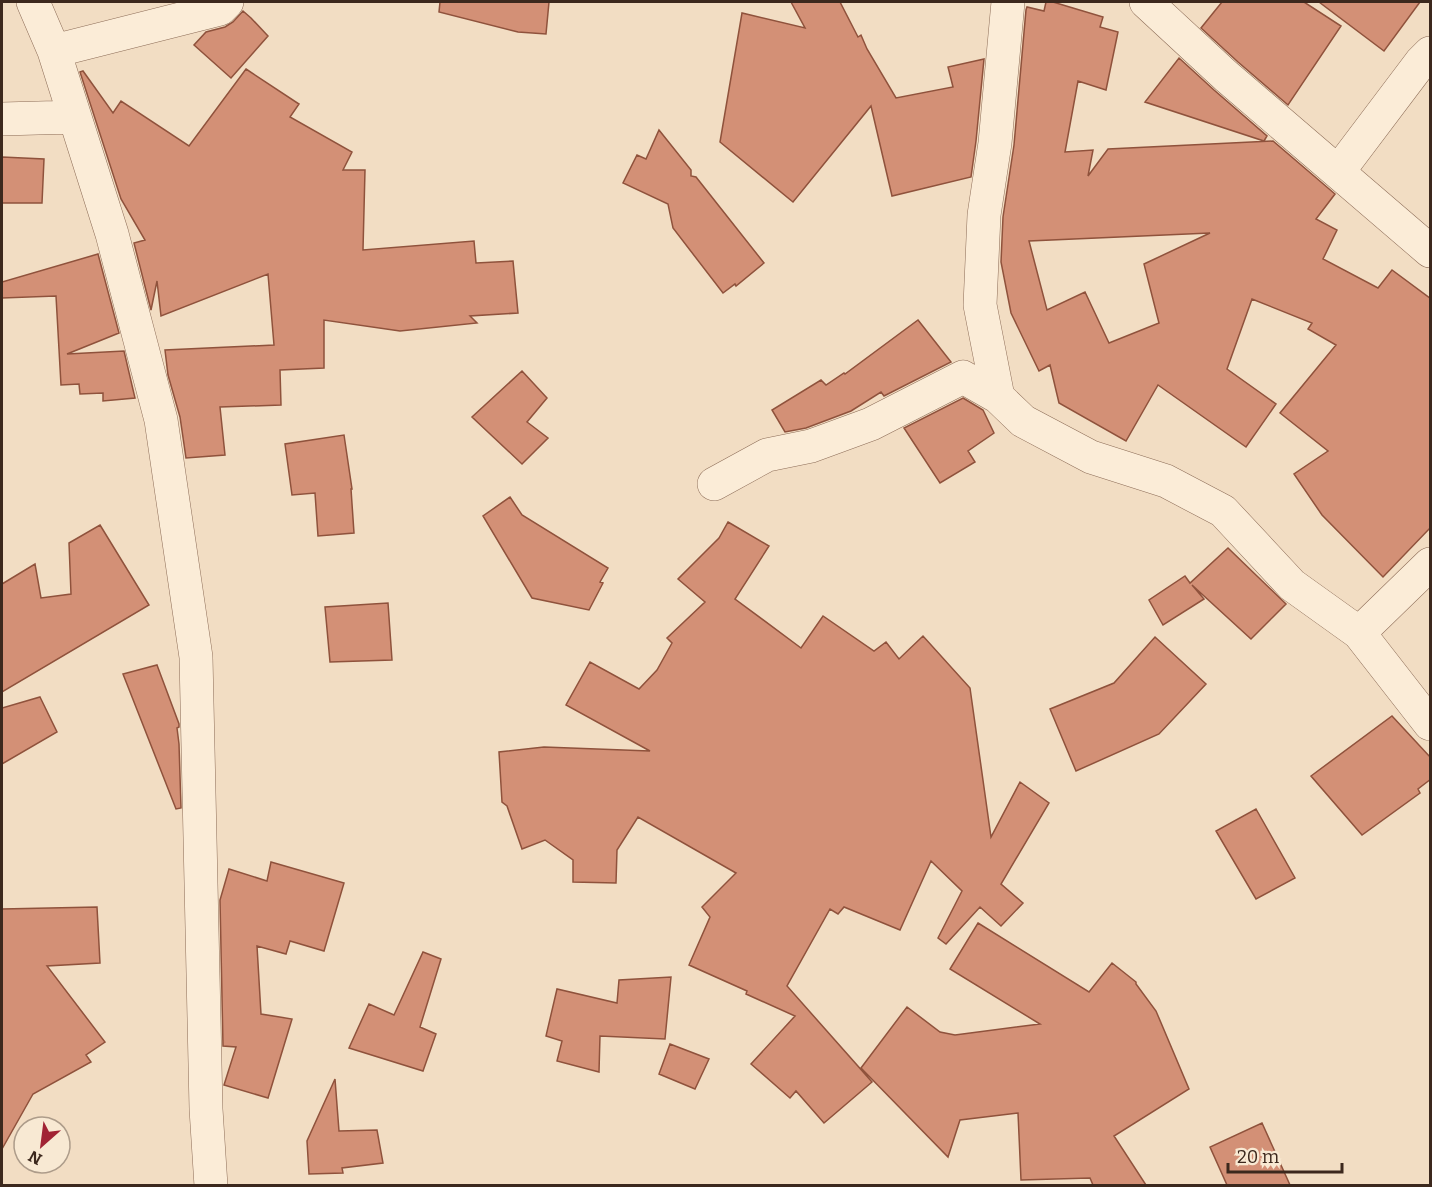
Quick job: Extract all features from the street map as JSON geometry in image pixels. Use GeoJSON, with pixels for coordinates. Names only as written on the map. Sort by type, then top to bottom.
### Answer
{"type":"FeatureCollection","features":[{"type":"Feature","properties":{"kind":"street"},"geometry":{"type":"LineString","coordinates":[[33,2],[54,51],[112,234],[161,420],[196,657],[206,1109],[211,1185]]}},
{"type":"Feature","properties":{"kind":"street"},"geometry":{"type":"LineString","coordinates":[[54,51],[220,9],[227,2]]}},
{"type":"Feature","properties":{"kind":"street"},"geometry":{"type":"LineString","coordinates":[[998,397],[980,305],[984,214],[995,143],[1008,2]]}},
{"type":"Feature","properties":{"kind":"street"},"geometry":{"type":"LineString","coordinates":[[1146,2],[1178,13],[1226,76],[1431,250]]}},
{"type":"Feature","properties":{"kind":"street"},"geometry":{"type":"LineString","coordinates":[[1338,172],[1421,62],[1431,53]]}},
{"type":"Feature","properties":{"kind":"street"},"geometry":{"type":"LineString","coordinates":[[2,119],[74,117]]}},
{"type":"Feature","properties":{"kind":"street"},"geometry":{"type":"LineString","coordinates":[[714,484],[767,455],[811,446],[871,424],[963,376],[998,397],[1023,421],[1091,457],[1166,480],[1223,511],[1292,585],[1359,633],[1431,724]]}},
{"type":"Feature","properties":{"kind":"street"},"geometry":{"type":"LineString","coordinates":[[1359,633],[1431,564]]}},
{"type":"Feature","properties":{"kind":"building"},"geometry":{"type":"Polygon","coordinates":[[[440,2],[549,2],[546,34],[518,32],[439,12],[440,2]]]}},
{"type":"Feature","properties":{"kind":"building"},"geometry":{"type":"Polygon","coordinates":[[[791,2],[840,2],[858,37],[861,35],[896,98],[953,87],[948,67],[984,59],[971,177],[892,196],[871,106],[793,202],[720,142],[742,13],[805,28],[791,2]]]}},
{"type":"Feature","properties":{"kind":"building"},"geometry":{"type":"Polygon","coordinates":[[[1046,2],[1053,2],[1103,17],[1100,27],[1118,32],[1106,90],[1078,81],[1065,152],[1093,150],[1088,176],[1108,149],[1273,141],[1335,194],[1316,219],[1337,230],[1323,259],[1378,288],[1392,270],[1431,299],[1431,527],[1383,577],[1322,515],[1294,474],[1328,451],[1280,413],[1336,345],[1308,329],[1312,323],[1252,299],[1227,369],[1276,404],[1246,447],[1158,385],[1126,441],[1059,403],[1050,365],[1039,371],[1011,313],[1001,262],[1003,217],[1014,145],[1026,10],[1027,7],[1044,11],[1046,2]],[[1210,233],[1029,241],[1047,310],[1085,292],[1109,343],[1159,323],[1144,264],[1210,233]]]}},
{"type":"Feature","properties":{"kind":"building"},"geometry":{"type":"Polygon","coordinates":[[[1222,2],[1304,2],[1341,26],[1288,105],[1201,28],[1222,2]]]}},
{"type":"Feature","properties":{"kind":"building"},"geometry":{"type":"Polygon","coordinates":[[[1319,2],[1420,2],[1384,51],[1319,2]]]}},
{"type":"Feature","properties":{"kind":"building"},"geometry":{"type":"Polygon","coordinates":[[[243,11],[268,36],[231,78],[194,45],[206,32],[225,27],[243,11]]]}},
{"type":"Feature","properties":{"kind":"building"},"geometry":{"type":"Polygon","coordinates":[[[1179,58],[1267,136],[1264,141],[1145,102],[1179,58]]]}},
{"type":"Feature","properties":{"kind":"building"},"geometry":{"type":"Polygon","coordinates":[[[246,69],[299,104],[290,117],[352,152],[343,170],[365,170],[363,250],[474,241],[476,263],[513,261],[518,313],[470,316],[477,323],[400,331],[324,320],[324,368],[280,370],[281,405],[220,407],[225,455],[186,458],[180,417],[168,375],[165,350],[274,345],[268,274],[161,316],[157,281],[151,310],[134,243],[145,240],[121,199],[80,72],[83,71],[113,113],[121,101],[189,146],[246,69]]]}},
{"type":"Feature","properties":{"kind":"building"},"geometry":{"type":"Polygon","coordinates":[[[659,130],[691,170],[691,176],[696,177],[764,263],[736,286],[735,284],[723,293],[673,228],[668,204],[623,183],[637,155],[646,159],[659,130]]]}},
{"type":"Feature","properties":{"kind":"building"},"geometry":{"type":"Polygon","coordinates":[[[2,157],[44,159],[42,203],[2,203],[2,157]]]}},
{"type":"Feature","properties":{"kind":"building"},"geometry":{"type":"Polygon","coordinates":[[[98,254],[119,333],[67,354],[124,351],[135,398],[103,401],[103,393],[80,394],[79,384],[61,385],[56,296],[2,298],[2,282],[98,254]]]}},
{"type":"Feature","properties":{"kind":"building"},"geometry":{"type":"Polygon","coordinates":[[[918,320],[951,362],[884,396],[881,392],[851,411],[806,428],[785,432],[772,410],[821,380],[826,385],[845,374],[918,320]]]}},
{"type":"Feature","properties":{"kind":"building"},"geometry":{"type":"Polygon","coordinates":[[[522,371],[547,398],[527,422],[548,438],[522,464],[472,417],[522,371]]]}},
{"type":"Feature","properties":{"kind":"building"},"geometry":{"type":"Polygon","coordinates":[[[963,398],[983,410],[994,433],[968,451],[975,462],[940,483],[904,428],[963,398]]]}},
{"type":"Feature","properties":{"kind":"building"},"geometry":{"type":"Polygon","coordinates":[[[344,435],[352,489],[354,533],[318,536],[315,493],[292,495],[285,444],[344,435]]]}},
{"type":"Feature","properties":{"kind":"building"},"geometry":{"type":"Polygon","coordinates":[[[510,497],[522,515],[608,568],[589,610],[532,598],[483,516],[510,497]]]}},
{"type":"Feature","properties":{"kind":"building"},"geometry":{"type":"Polygon","coordinates":[[[728,522],[769,546],[735,599],[801,648],[823,616],[874,651],[886,642],[899,659],[923,636],[970,688],[991,837],[1020,782],[1049,803],[1001,884],[1023,903],[1001,926],[980,907],[946,944],[938,938],[962,891],[931,861],[900,930],[844,907],[838,914],[830,909],[787,986],[872,1082],[824,1123],[796,1091],[790,1098],[751,1064],[795,1016],[689,965],[710,917],[702,907],[736,873],[638,817],[617,850],[616,883],[573,882],[573,860],[545,840],[522,849],[507,806],[502,802],[499,752],[544,747],[650,751],[566,705],[590,662],[639,689],[657,670],[672,643],[667,638],[705,602],[678,579],[719,538],[728,522]]]}},
{"type":"Feature","properties":{"kind":"building"},"geometry":{"type":"Polygon","coordinates":[[[100,525],[149,605],[2,692],[2,584],[35,564],[41,598],[71,594],[69,543],[100,525]]]}},
{"type":"Feature","properties":{"kind":"building"},"geometry":{"type":"Polygon","coordinates":[[[1228,548],[1286,604],[1251,639],[1192,585],[1204,599],[1163,625],[1149,600],[1185,576],[1190,583],[1228,548]]]}},
{"type":"Feature","properties":{"kind":"building"},"geometry":{"type":"Polygon","coordinates":[[[388,603],[392,660],[330,662],[325,607],[388,603]]]}},
{"type":"Feature","properties":{"kind":"building"},"geometry":{"type":"Polygon","coordinates":[[[1155,637],[1206,684],[1159,734],[1076,771],[1050,709],[1114,683],[1155,637]]]}},
{"type":"Feature","properties":{"kind":"building"},"geometry":{"type":"Polygon","coordinates":[[[157,665],[179,724],[177,728],[181,808],[176,809],[123,674],[157,665]]]}},
{"type":"Feature","properties":{"kind":"building"},"geometry":{"type":"Polygon","coordinates":[[[40,697],[57,732],[2,764],[2,708],[40,697]]]}},
{"type":"Feature","properties":{"kind":"building"},"geometry":{"type":"Polygon","coordinates":[[[1392,716],[1431,758],[1431,779],[1418,789],[1420,793],[1362,835],[1311,776],[1392,716]]]}},
{"type":"Feature","properties":{"kind":"building"},"geometry":{"type":"Polygon","coordinates":[[[1256,809],[1295,878],[1256,899],[1216,831],[1256,809]]]}},
{"type":"Feature","properties":{"kind":"building"},"geometry":{"type":"Polygon","coordinates":[[[271,862],[344,883],[324,951],[290,941],[286,954],[257,946],[261,1014],[292,1019],[268,1098],[224,1085],[236,1047],[223,1046],[220,900],[229,869],[267,881],[271,862]]]}},
{"type":"Feature","properties":{"kind":"building"},"geometry":{"type":"Polygon","coordinates":[[[97,907],[100,963],[47,966],[105,1042],[86,1055],[91,1062],[33,1094],[21,1115],[12,1115],[12,1131],[2,1149],[2,909],[97,907]]]}},
{"type":"Feature","properties":{"kind":"building"},"geometry":{"type":"Polygon","coordinates":[[[978,923],[1089,992],[1112,963],[1136,982],[1156,1011],[1189,1089],[1114,1136],[1146,1185],[1093,1185],[1090,1178],[1021,1180],[1018,1113],[960,1120],[948,1157],[861,1068],[907,1007],[940,1032],[955,1035],[1040,1024],[950,969],[978,923]]]}},
{"type":"Feature","properties":{"kind":"building"},"geometry":{"type":"Polygon","coordinates":[[[423,952],[441,959],[420,1027],[436,1034],[423,1071],[349,1048],[369,1004],[394,1015],[423,952]]]}},
{"type":"Feature","properties":{"kind":"building"},"geometry":{"type":"Polygon","coordinates":[[[671,977],[665,1039],[600,1036],[599,1072],[557,1061],[562,1041],[546,1036],[557,989],[617,1003],[619,980],[671,977]]]}},
{"type":"Feature","properties":{"kind":"building"},"geometry":{"type":"Polygon","coordinates":[[[670,1044],[709,1059],[695,1089],[659,1074],[670,1044]]]}},
{"type":"Feature","properties":{"kind":"building"},"geometry":{"type":"Polygon","coordinates":[[[335,1079],[339,1131],[377,1130],[383,1163],[342,1168],[343,1173],[309,1174],[307,1141],[335,1079]]]}},
{"type":"Feature","properties":{"kind":"building"},"geometry":{"type":"Polygon","coordinates":[[[1262,1123],[1290,1185],[1227,1185],[1210,1147],[1262,1123]]]}}]}
